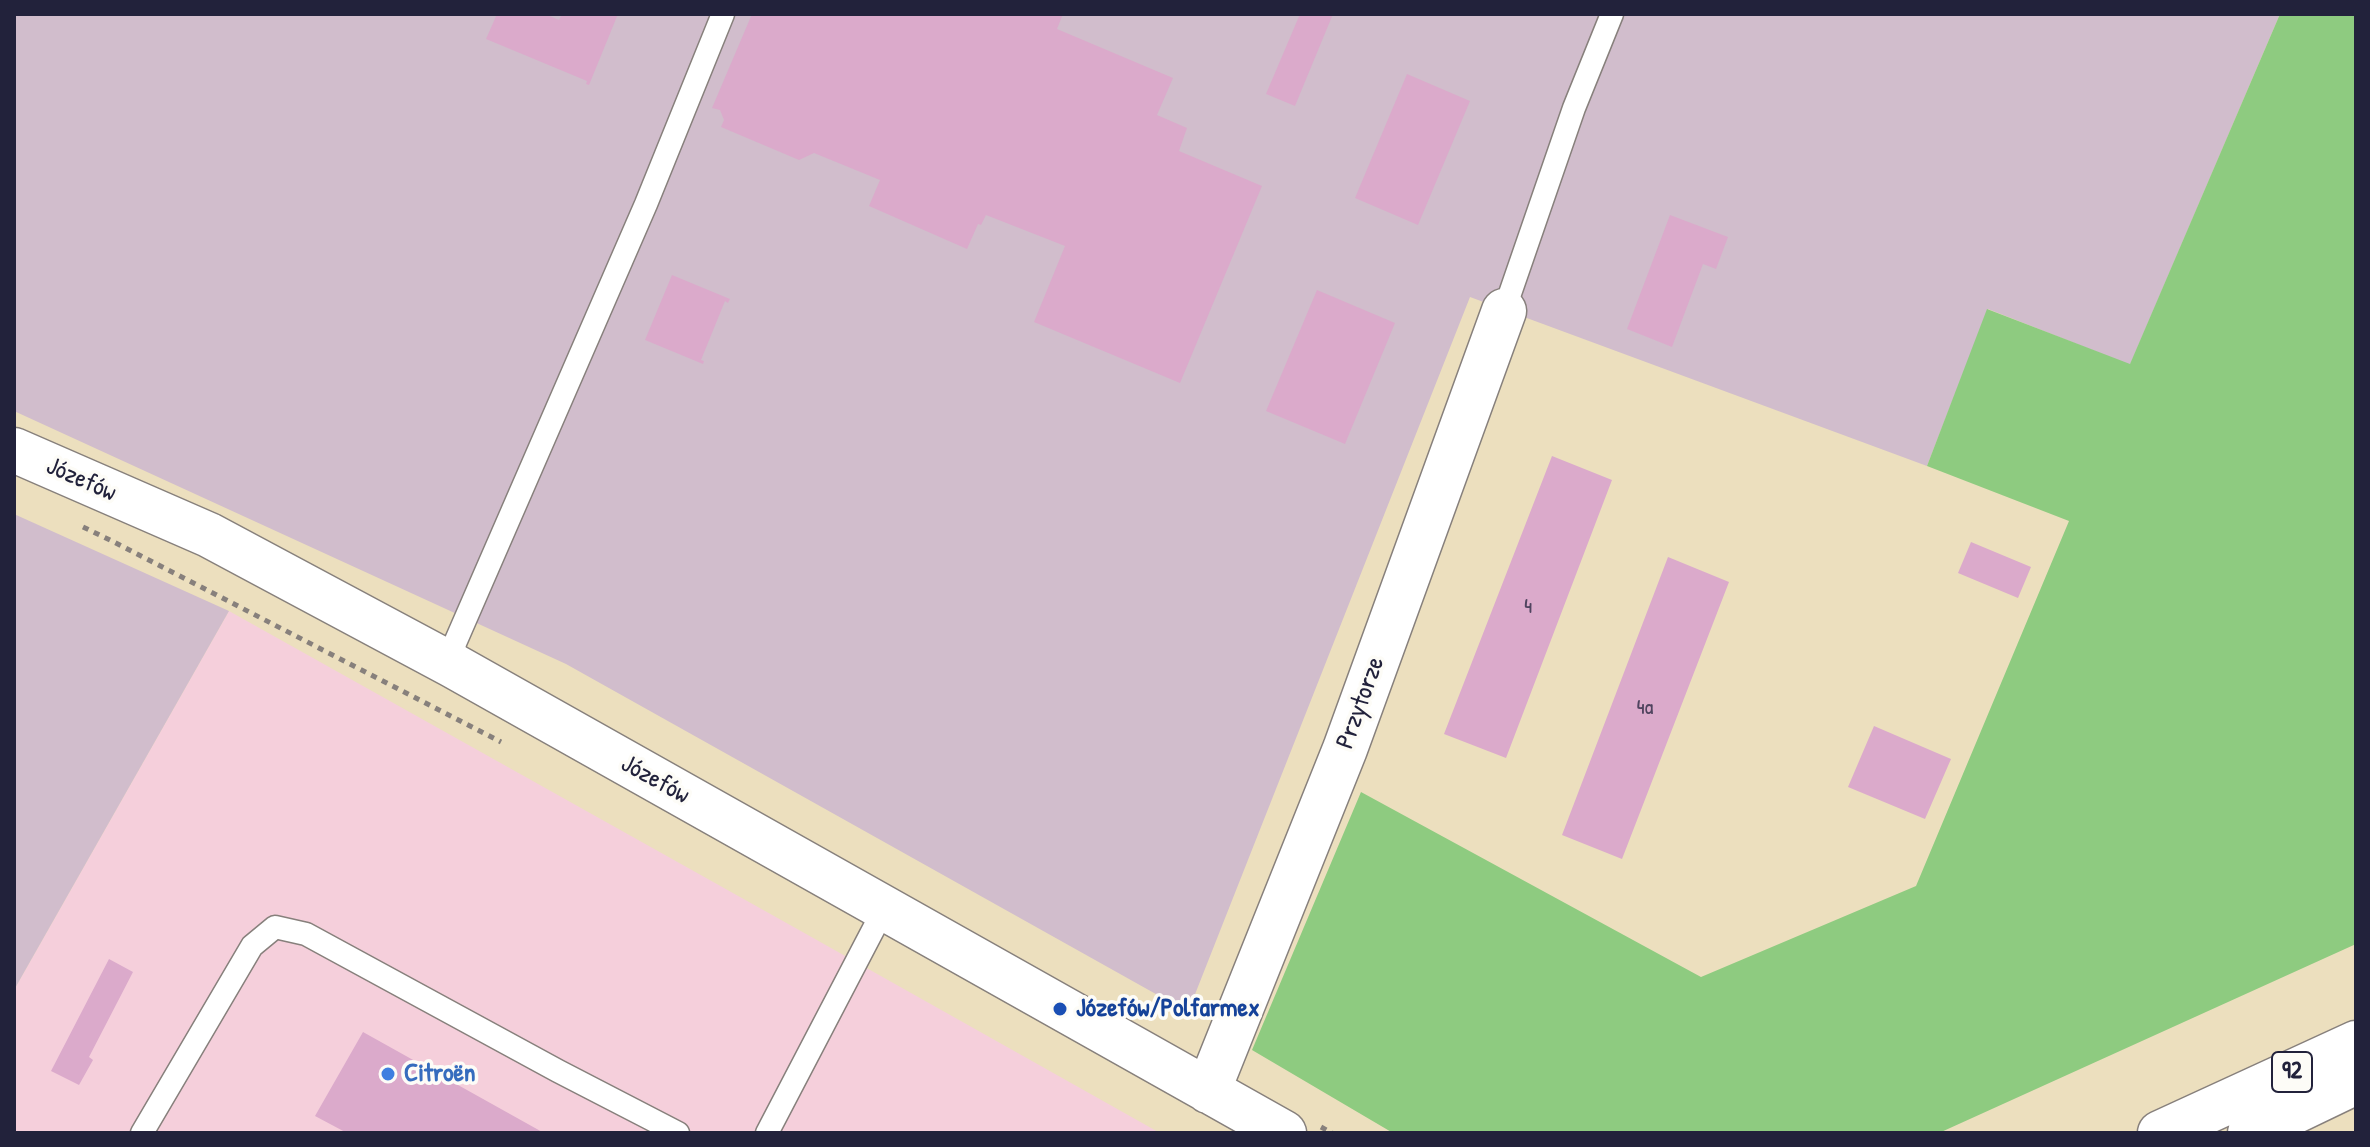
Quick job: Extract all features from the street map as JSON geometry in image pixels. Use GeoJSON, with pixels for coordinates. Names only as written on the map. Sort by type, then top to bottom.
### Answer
{"type":"FeatureCollection","features":[{"type":"Feature","properties":{"kind":"street","name":"Przytorze"},"geometry":{"type":"LineString","coordinates":[[1208,1091],[1345,749],[1504,311]]}},
{"type":"Feature","properties":{"kind":"street","name":"Józefów"},"geometry":{"type":"LineString","coordinates":[[14,450],[209,535],[452,665],[1284,1133]]}},
{"type":"Feature","properties":{"kind":"street","name":"92"},"geometry":{"type":"LineString","coordinates":[[2160,1133],[2356,1043]]}},
{"type":"Feature","properties":{"kind":"street","name":"92"},"geometry":{"type":"LineString","coordinates":[[2250,1133],[2356,1082]]}},
{"type":"Feature","properties":{"kind":"lane"},"geometry":{"type":"LineString","coordinates":[[452,665],[455,643],[646,204],[723,14]]}},
{"type":"Feature","properties":{"kind":"lane"},"geometry":{"type":"LineString","coordinates":[[1504,311],[1574,108],[1612,14]]}},
{"type":"Feature","properties":{"kind":"lane"},"geometry":{"type":"LineString","coordinates":[[767,1133],[884,909]]}},
{"type":"Feature","properties":{"kind":"lane"},"geometry":{"type":"LineString","coordinates":[[142,1133],[252,946],[275,927],[306,934],[678,1133]]}},
{"type":"Feature","properties":{"kind":"path"},"geometry":{"type":"LineString","coordinates":[[70,522],[501,743]]}},
{"type":"Feature","properties":{"kind":"shaded area"},"geometry":{"type":"Polygon","coordinates":[[[14,14],[2280,14],[2130,365],[1988,309],[1927,466],[1470,297],[1188,1012],[566,664],[14,411],[14,14]]]}},
{"type":"Feature","properties":{"kind":"shaded area"},"geometry":{"type":"Polygon","coordinates":[[[14,514],[229,611],[14,990],[14,514]]]}},
{"type":"Feature","properties":{"kind":"shaded area"},"geometry":{"type":"Polygon","coordinates":[[[229,611],[1160,1133],[14,1133],[14,990],[229,611]]]}},
{"type":"Feature","properties":{"kind":"green space"},"geometry":{"type":"Polygon","coordinates":[[[2280,14],[2356,14],[2356,944],[1939,1133],[1393,1133],[1252,1050],[1361,792],[1701,977],[1916,886],[2069,521],[1927,466],[1987,309],[2130,364],[2280,14]]]}},
{"type":"Feature","properties":{"kind":"building"},"geometry":{"type":"Polygon","coordinates":[[[497,14],[545,14],[559,20],[562,14],[618,14],[589,85],[587,81],[486,39],[497,14]]]}},
{"type":"Feature","properties":{"kind":"building"},"geometry":{"type":"Polygon","coordinates":[[[752,14],[1063,14],[1057,29],[1173,78],[1157,115],[1187,128],[1179,151],[1262,186],[1180,383],[1034,322],[1065,246],[986,215],[981,225],[978,224],[967,249],[869,206],[880,180],[814,153],[799,160],[721,127],[724,120],[720,110],[712,108],[752,14]]]}},
{"type":"Feature","properties":{"kind":"building"},"geometry":{"type":"Polygon","coordinates":[[[1300,14],[1333,14],[1295,106],[1266,94],[1300,14]]]}},
{"type":"Feature","properties":{"kind":"building"},"geometry":{"type":"Polygon","coordinates":[[[1407,74],[1470,101],[1418,225],[1355,198],[1407,74]]]}},
{"type":"Feature","properties":{"kind":"building"},"geometry":{"type":"Polygon","coordinates":[[[1670,215],[1728,237],[1716,269],[1703,264],[1672,347],[1627,329],[1670,215]]]}},
{"type":"Feature","properties":{"kind":"building"},"geometry":{"type":"Polygon","coordinates":[[[672,275],[730,299],[728,303],[725,301],[701,360],[703,364],[645,340],[672,275]]]}},
{"type":"Feature","properties":{"kind":"building"},"geometry":{"type":"Polygon","coordinates":[[[1317,290],[1395,323],[1345,444],[1266,411],[1317,290]]]}},
{"type":"Feature","properties":{"kind":"building"},"geometry":{"type":"Polygon","coordinates":[[[1552,456],[1612,480],[1506,758],[1444,734],[1552,456]]]}},
{"type":"Feature","properties":{"kind":"building"},"geometry":{"type":"Polygon","coordinates":[[[1971,542],[2031,567],[2018,598],[1958,573],[1971,542]]]}},
{"type":"Feature","properties":{"kind":"building"},"geometry":{"type":"Polygon","coordinates":[[[1668,557],[1729,582],[1622,859],[1562,835],[1668,557]]]}},
{"type":"Feature","properties":{"kind":"building"},"geometry":{"type":"Polygon","coordinates":[[[1874,726],[1951,759],[1925,819],[1848,787],[1874,726]]]}},
{"type":"Feature","properties":{"kind":"building"},"geometry":{"type":"Polygon","coordinates":[[[109,959],[133,972],[89,1057],[93,1060],[79,1085],[51,1071],[109,959]]]}},
{"type":"Feature","properties":{"kind":"building","name":"Citroën"},"geometry":{"type":"Polygon","coordinates":[[[363,1032],[544,1133],[347,1133],[315,1116],[363,1032]]]}},
{"type":"Feature","properties":{"kind":"place","name":"Józefów/Polfarmex"},"geometry":{"type":"Point","coordinates":[1060,1009]}},
{"type":"Feature","properties":{"kind":"place","name":"Citroën"},"geometry":{"type":"Point","coordinates":[388,1074]}}]}
